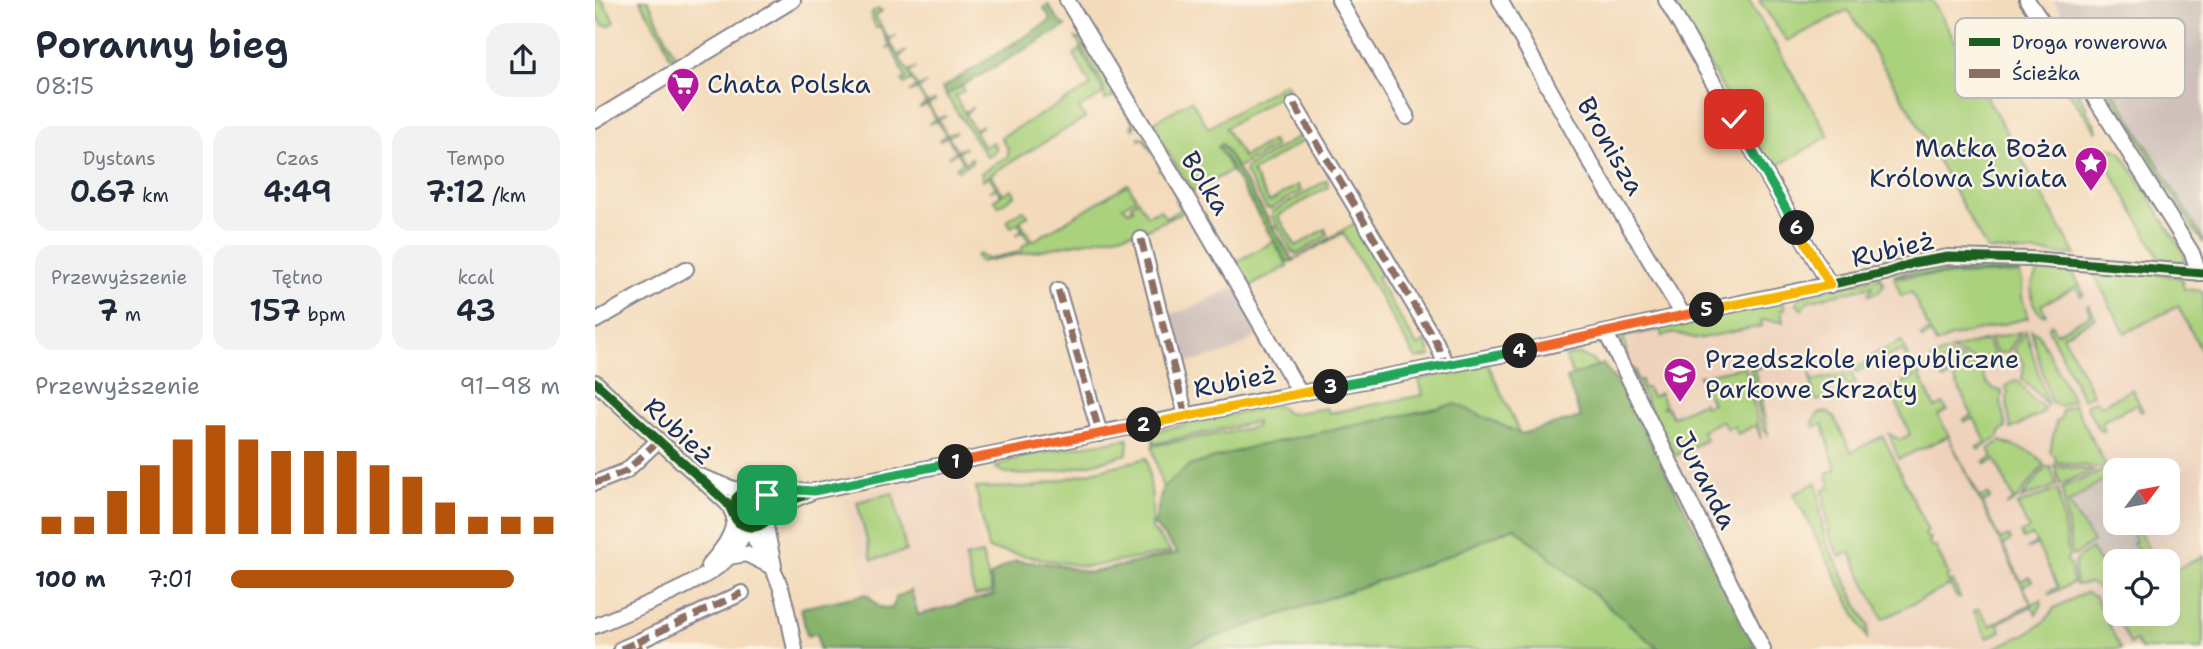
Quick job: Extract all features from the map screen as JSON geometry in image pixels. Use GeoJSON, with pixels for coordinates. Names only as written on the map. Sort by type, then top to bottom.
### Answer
{"type":"FeatureCollection","features":[{"type":"Feature","properties":{"kind":"street"},"geometry":{"type":"LineString","coordinates":[[595,120],[793,0]]}},
{"type":"Feature","properties":{"kind":"street","name":"Bolka"},"geometry":{"type":"LineString","coordinates":[[1067,0],[1195,211],[1300,393]]}},
{"type":"Feature","properties":{"kind":"street"},"geometry":{"type":"LineString","coordinates":[[1339,0],[1407,117]]}},
{"type":"Feature","properties":{"kind":"street","name":"Bronisza"},"geometry":{"type":"LineString","coordinates":[[1500,0],[1589,160],[1683,315]]}},
{"type":"Feature","properties":{"kind":"street"},"geometry":{"type":"LineString","coordinates":[[1666,0],[1830,285]]}},
{"type":"Feature","properties":{"kind":"street"},"geometry":{"type":"LineString","coordinates":[[2027,0],[2040,18]]}},
{"type":"Feature","properties":{"kind":"street"},"geometry":{"type":"LineString","coordinates":[[2095,98],[2190,249],[2201,273]]}},
{"type":"Feature","properties":{"kind":"street"},"geometry":{"type":"LineString","coordinates":[[1294,104],[1436,342],[1446,365]]}},
{"type":"Feature","properties":{"kind":"street","name":"Rubież"},"geometry":{"type":"LineString","coordinates":[[1141,239],[1186,416]]}},
{"type":"Feature","properties":{"kind":"street","name":"Rubież"},"geometry":{"type":"LineString","coordinates":[[769,516],[776,507],[814,491],[1607,333],[1948,257],[2030,259],[2201,273]]}},
{"type":"Feature","properties":{"kind":"street"},"geometry":{"type":"LineString","coordinates":[[595,321],[686,269]]}},
{"type":"Feature","properties":{"kind":"street"},"geometry":{"type":"LineString","coordinates":[[1058,290],[1100,434]]}},
{"type":"Feature","properties":{"kind":"street","name":"Juranda"},"geometry":{"type":"LineString","coordinates":[[1607,333],[1611,347],[1763,649]]}},
{"type":"Feature","properties":{"kind":"street","name":"Rubież"},"geometry":{"type":"LineString","coordinates":[[595,382],[657,441],[698,475],[707,487],[729,505],[733,514]]}},
{"type":"Feature","properties":{"kind":"street","name":"Rubież"},"geometry":{"type":"LineString","coordinates":[[595,483],[626,471],[657,441]]}},
{"type":"Feature","properties":{"kind":"street","name":"Rubież"},"geometry":{"type":"LineString","coordinates":[[698,475],[734,489],[746,490]]}},
{"type":"Feature","properties":{"kind":"street"},"geometry":{"type":"LineString","coordinates":[[702,576],[727,541],[733,526],[736,498],[746,490],[756,489],[765,494],[769,501],[769,516],[765,527],[775,563],[771,568]]}},
{"type":"Feature","properties":{"kind":"street","name":"Rubież"},"geometry":{"type":"LineString","coordinates":[[765,494],[814,491]]}},
{"type":"Feature","properties":{"kind":"street"},"geometry":{"type":"LineString","coordinates":[[733,514],[739,522],[750,527],[759,526],[769,516]]}},
{"type":"Feature","properties":{"kind":"street"},"geometry":{"type":"LineString","coordinates":[[595,626],[702,576],[729,557],[750,527]]}},
{"type":"Feature","properties":{"kind":"street"},"geometry":{"type":"LineString","coordinates":[[750,527],[771,568],[784,602],[795,649]]}},
{"type":"Feature","properties":{"kind":"street"},"geometry":{"type":"LineString","coordinates":[[729,557],[746,554],[771,568]]}},
{"type":"Feature","properties":{"kind":"street"},"geometry":{"type":"LineString","coordinates":[[621,649],[639,645],[742,593]]}},
{"type":"Feature","properties":{"kind":"shaded area"},"geometry":{"type":"Polygon","coordinates":[[[2053,0],[2203,0],[2203,239],[2118,98],[2185,98],[2185,18],[2065,18],[2053,0]]]}},
{"type":"Feature","properties":{"kind":"shaded area"},"geometry":{"type":"Polygon","coordinates":[[[1894,278],[1897,283],[2004,279],[2184,289],[2203,326],[2203,572],[2180,573],[2180,549],[2103,549],[2103,626],[2176,626],[2191,649],[1873,649],[1794,494],[1715,536],[1632,373],[1619,337],[1791,304],[1800,299],[1894,278]]]}},
{"type":"Feature","properties":{"kind":"shaded area"},"geometry":{"type":"Polygon","coordinates":[[[1234,287],[1260,334],[1230,352],[1179,365],[1167,315],[1189,309],[1234,287]]]}},
{"type":"Feature","properties":{"kind":"shaded area"},"geometry":{"type":"Polygon","coordinates":[[[962,471],[995,595],[918,615],[911,584],[867,594],[844,500],[908,482],[962,471]]]}},
{"type":"Feature","properties":{"kind":"shaded area"},"geometry":{"type":"Polygon","coordinates":[[[2103,480],[2103,536],[2135,536],[2141,549],[2103,549],[2103,568],[2088,545],[2093,543],[2068,503],[2103,480]]]}},
{"type":"Feature","properties":{"kind":"green space"},"geometry":{"type":"Polygon","coordinates":[[[595,0],[602,0],[615,22],[609,26],[603,25],[595,12],[595,0]]]}},
{"type":"Feature","properties":{"kind":"green space"},"geometry":{"type":"Polygon","coordinates":[[[640,0],[648,0],[676,58],[670,57],[664,40],[640,0]]]}},
{"type":"Feature","properties":{"kind":"green space"},"geometry":{"type":"Polygon","coordinates":[[[1671,0],[1749,0],[1829,136],[1770,170],[1671,0]]]}},
{"type":"Feature","properties":{"kind":"green space"},"geometry":{"type":"Polygon","coordinates":[[[1759,0],[1932,0],[1955,41],[1955,98],[1987,98],[2076,255],[1987,250],[1907,105],[1848,10],[1787,41],[1759,0]]]}},
{"type":"Feature","properties":{"kind":"green space"},"geometry":{"type":"Polygon","coordinates":[[[1048,4],[1058,20],[1066,26],[946,95],[942,88],[1051,20],[1044,8],[1048,4]]]}},
{"type":"Feature","properties":{"kind":"green space"},"geometry":{"type":"Polygon","coordinates":[[[878,9],[882,11],[875,16],[889,39],[897,35],[889,40],[898,55],[907,51],[899,57],[908,71],[916,68],[909,73],[913,80],[904,84],[902,80],[906,78],[891,47],[887,49],[890,46],[880,26],[876,28],[871,15],[878,9]]]}},
{"type":"Feature","properties":{"kind":"green space"},"geometry":{"type":"Polygon","coordinates":[[[1076,38],[1087,41],[1135,125],[1133,129],[1131,126],[1134,124],[1117,95],[1105,100],[1104,87],[1076,38]]]}},
{"type":"Feature","properties":{"kind":"green space"},"geometry":{"type":"Polygon","coordinates":[[[1080,50],[1102,88],[1102,95],[1079,108],[1085,118],[991,174],[1003,194],[1012,189],[1015,195],[999,206],[994,199],[1001,195],[996,188],[990,192],[996,187],[989,176],[983,180],[981,173],[1008,156],[1008,149],[1001,137],[1091,86],[1074,54],[1080,50]]]}},
{"type":"Feature","properties":{"kind":"green space"},"geometry":{"type":"Polygon","coordinates":[[[913,80],[917,87],[926,84],[918,89],[927,103],[936,100],[928,104],[937,119],[946,116],[938,120],[947,135],[956,132],[948,136],[957,151],[966,147],[958,152],[965,163],[972,158],[972,162],[959,170],[956,168],[963,162],[957,152],[949,157],[956,151],[947,136],[939,141],[946,135],[937,121],[928,124],[936,119],[927,105],[919,108],[926,103],[917,89],[909,93],[916,87],[913,80]]]}},
{"type":"Feature","properties":{"kind":"green space"},"geometry":{"type":"Polygon","coordinates":[[[1285,83],[1289,90],[1225,128],[1243,157],[1272,141],[1275,147],[1192,192],[1151,124],[1191,100],[1208,128],[1285,83]]]}},
{"type":"Feature","properties":{"kind":"green space"},"geometry":{"type":"Polygon","coordinates":[[[962,86],[964,91],[955,96],[964,112],[973,107],[965,114],[974,129],[983,125],[975,131],[984,147],[993,142],[996,148],[995,152],[987,157],[946,95],[962,86]]]}},
{"type":"Feature","properties":{"kind":"green space"},"geometry":{"type":"Polygon","coordinates":[[[2073,98],[2081,98],[2097,132],[2073,98]]]}},
{"type":"Feature","properties":{"kind":"green space"},"geometry":{"type":"Polygon","coordinates":[[[2114,98],[2118,98],[2203,242],[2114,98]]]}},
{"type":"Feature","properties":{"kind":"green space"},"geometry":{"type":"Polygon","coordinates":[[[1303,134],[1306,139],[1252,172],[1269,202],[1298,185],[1301,191],[1270,209],[1266,208],[1245,172],[1246,168],[1303,134]]]}},
{"type":"Feature","properties":{"kind":"green space"},"geometry":{"type":"Polygon","coordinates":[[[1139,137],[1145,138],[1188,210],[1145,230],[980,262],[976,256],[979,254],[986,259],[1020,252],[1029,242],[1023,231],[1016,235],[1022,230],[1018,223],[1011,227],[1007,220],[1023,210],[1028,216],[1020,221],[1033,241],[1128,184],[1136,198],[1123,206],[1129,211],[1133,209],[1131,205],[1138,200],[1147,215],[1160,210],[1166,218],[1180,209],[1175,200],[1179,198],[1162,169],[1158,171],[1161,167],[1143,138],[1139,140],[1139,137]]]}},
{"type":"Feature","properties":{"kind":"green space"},"geometry":{"type":"Polygon","coordinates":[[[1222,144],[1294,261],[1286,262],[1218,147],[1222,144]]]}},
{"type":"Feature","properties":{"kind":"green space"},"geometry":{"type":"Polygon","coordinates":[[[2109,147],[2121,152],[2182,250],[2184,263],[2179,266],[2154,264],[2161,260],[2099,150],[2109,147]]]}},
{"type":"Feature","properties":{"kind":"green space"},"geometry":{"type":"Polygon","coordinates":[[[1327,180],[1328,187],[1278,216],[1296,246],[1325,229],[1328,235],[1297,254],[1293,252],[1272,217],[1272,212],[1327,180]]]}},
{"type":"Feature","properties":{"kind":"green space"},"geometry":{"type":"Polygon","coordinates":[[[1355,223],[1385,272],[1377,277],[1380,284],[1417,346],[1426,341],[1431,356],[1416,359],[1343,233],[1293,260],[1355,223]]]}},
{"type":"Feature","properties":{"kind":"green space"},"geometry":{"type":"Polygon","coordinates":[[[1274,241],[1288,266],[1249,287],[1234,263],[1274,241]]]}},
{"type":"Feature","properties":{"kind":"green space"},"geometry":{"type":"Polygon","coordinates":[[[1948,263],[2014,263],[2019,271],[1894,275],[1948,263]]]}},
{"type":"Feature","properties":{"kind":"green space"},"geometry":{"type":"Polygon","coordinates":[[[2044,265],[2070,267],[2084,294],[2081,296],[2076,287],[2041,305],[2046,314],[2043,315],[2034,304],[2032,288],[2035,277],[2044,265]]]}},
{"type":"Feature","properties":{"kind":"green space"},"geometry":{"type":"Polygon","coordinates":[[[2091,269],[2181,277],[2184,289],[2203,291],[2203,354],[2178,306],[2125,333],[2091,269]]]}},
{"type":"Feature","properties":{"kind":"green space"},"geometry":{"type":"Polygon","coordinates":[[[2020,273],[2022,297],[2028,318],[1951,337],[1936,344],[1931,334],[1922,339],[1921,336],[1930,331],[1911,292],[1901,296],[1894,277],[2020,273]]]}},
{"type":"Feature","properties":{"kind":"green space"},"geometry":{"type":"Polygon","coordinates":[[[1880,277],[1884,284],[1879,292],[1868,295],[1872,286],[1808,301],[1802,310],[1796,303],[1802,295],[1880,277]]]}},
{"type":"Feature","properties":{"kind":"green space"},"geometry":{"type":"Polygon","coordinates":[[[1779,300],[1785,305],[1785,309],[1781,310],[1783,322],[1764,320],[1761,321],[1762,326],[1697,339],[1676,333],[1662,336],[1660,329],[1623,337],[1628,355],[1623,360],[1613,340],[1616,333],[1779,300]]]}},
{"type":"Feature","properties":{"kind":"green space"},"geometry":{"type":"Polygon","coordinates":[[[2089,305],[2096,318],[2063,335],[2093,394],[2083,399],[2048,328],[2051,324],[2056,333],[2091,315],[2087,306],[2089,305]]]}},
{"type":"Feature","properties":{"kind":"green space"},"geometry":{"type":"Polygon","coordinates":[[[2031,330],[2038,333],[2073,400],[2060,406],[2051,403],[2031,330]]]}},
{"type":"Feature","properties":{"kind":"green space"},"geometry":{"type":"Polygon","coordinates":[[[2026,331],[2047,405],[2022,380],[2024,363],[2014,350],[2026,331]]]}},
{"type":"Feature","properties":{"kind":"green space"},"geometry":{"type":"Polygon","coordinates":[[[2021,332],[2008,352],[1997,353],[1989,339],[2021,332]]]}},
{"type":"Feature","properties":{"kind":"green space"},"geometry":{"type":"Polygon","coordinates":[[[1986,340],[1994,354],[1986,365],[1950,350],[1986,340]]]}},
{"type":"Feature","properties":{"kind":"green space"},"geometry":{"type":"Polygon","coordinates":[[[1901,341],[1909,357],[1906,358],[1902,350],[1856,372],[1854,368],[1872,359],[1871,356],[1901,341]]]}},
{"type":"Feature","properties":{"kind":"green space"},"geometry":{"type":"Polygon","coordinates":[[[1945,352],[1982,368],[1987,384],[2002,391],[2001,402],[2006,428],[2001,431],[1999,437],[1978,450],[1977,447],[1986,442],[1974,418],[1965,422],[1963,420],[1972,415],[1953,376],[1944,380],[1942,377],[1951,373],[1945,361],[1936,365],[1932,359],[1945,352]]]}},
{"type":"Feature","properties":{"kind":"green space"},"geometry":{"type":"Polygon","coordinates":[[[1580,354],[1594,361],[1740,649],[1038,649],[1016,561],[1052,564],[1090,573],[1179,553],[1152,446],[1256,427],[1256,422],[1153,444],[1153,434],[1160,430],[1278,405],[1288,414],[1327,408],[1329,413],[1423,395],[1419,379],[1488,364],[1520,434],[1620,484],[1565,357],[1580,354]]]}},
{"type":"Feature","properties":{"kind":"green space"},"geometry":{"type":"Polygon","coordinates":[[[1761,363],[1762,367],[1754,369],[1768,434],[1763,429],[1750,368],[1761,363]]]}},
{"type":"Feature","properties":{"kind":"green space"},"geometry":{"type":"Polygon","coordinates":[[[1603,364],[1627,396],[1757,649],[1659,649],[1514,527],[1436,561],[1180,649],[819,649],[817,633],[807,636],[801,608],[867,594],[879,607],[892,609],[896,597],[911,590],[918,615],[994,595],[990,577],[1016,561],[1052,564],[1090,573],[1178,553],[1154,525],[1163,487],[1189,466],[1251,447],[1456,404],[1521,434],[1581,417],[1566,378],[1603,364]]]}},
{"type":"Feature","properties":{"kind":"green space"},"geometry":{"type":"Polygon","coordinates":[[[1919,366],[1927,371],[1919,375],[1935,408],[1943,404],[1947,410],[1938,415],[1949,436],[1899,459],[1889,434],[1900,440],[1910,434],[1890,389],[1915,377],[1911,368],[1919,366]]]}},
{"type":"Feature","properties":{"kind":"green space"},"geometry":{"type":"Polygon","coordinates":[[[1743,367],[1746,369],[1761,439],[1756,425],[1738,434],[1734,426],[1727,429],[1722,420],[1702,431],[1706,440],[1675,456],[1629,368],[1635,370],[1637,381],[1641,380],[1643,388],[1647,388],[1652,397],[1660,393],[1665,405],[1663,407],[1667,407],[1672,417],[1703,402],[1705,406],[1712,403],[1699,376],[1743,367]]]}},
{"type":"Feature","properties":{"kind":"green space"},"geometry":{"type":"Polygon","coordinates":[[[1810,372],[1813,381],[1850,372],[1856,383],[1848,387],[1843,378],[1827,386],[1831,395],[1818,401],[1813,395],[1810,372]]]}},
{"type":"Feature","properties":{"kind":"green space"},"geometry":{"type":"Polygon","coordinates":[[[2017,380],[2033,400],[2044,408],[2043,413],[2011,429],[2006,386],[2017,380]]]}},
{"type":"Feature","properties":{"kind":"green space"},"geometry":{"type":"Polygon","coordinates":[[[2132,389],[2143,411],[2141,412],[2136,404],[2101,422],[2105,431],[2099,430],[2086,405],[2096,400],[2100,406],[2132,389]]]}},
{"type":"Feature","properties":{"kind":"green space"},"geometry":{"type":"Polygon","coordinates":[[[2074,404],[2103,460],[2103,467],[2056,462],[2055,456],[2050,452],[2056,422],[2061,417],[2062,410],[2074,404]]]}},
{"type":"Feature","properties":{"kind":"green space"},"geometry":{"type":"Polygon","coordinates":[[[1827,412],[1834,417],[1851,452],[1883,436],[1928,531],[1925,534],[1928,539],[1931,538],[1929,542],[1932,547],[1935,546],[1949,575],[1946,577],[1949,583],[1953,581],[1960,597],[1957,598],[1950,585],[1883,619],[1850,552],[1840,557],[1829,535],[1823,489],[1830,487],[1827,473],[1836,470],[1823,424],[1814,427],[1813,422],[1819,413],[1827,412]]]}},
{"type":"Feature","properties":{"kind":"green space"},"geometry":{"type":"Polygon","coordinates":[[[1949,438],[1980,498],[1988,494],[1990,499],[1982,503],[2000,540],[2009,536],[2011,540],[2003,545],[2021,581],[2029,577],[2032,581],[2023,586],[2032,604],[2041,600],[2042,604],[2036,614],[2032,606],[1998,623],[2001,631],[1987,638],[1974,611],[1979,608],[1990,626],[2031,604],[1949,438]]]}},
{"type":"Feature","properties":{"kind":"green space"},"geometry":{"type":"Polygon","coordinates":[[[1128,439],[1127,454],[1079,467],[1022,475],[996,468],[1004,463],[1037,454],[1128,439]]]}},
{"type":"Feature","properties":{"kind":"green space"},"geometry":{"type":"Polygon","coordinates":[[[2001,441],[2036,456],[2044,465],[2015,501],[2006,506],[2014,500],[1995,460],[1986,464],[1984,462],[1993,457],[1989,449],[2001,441]]]}},
{"type":"Feature","properties":{"kind":"green space"},"geometry":{"type":"Polygon","coordinates":[[[1147,458],[1152,498],[1152,529],[1171,552],[1088,567],[988,549],[976,488],[1033,487],[1147,458]]]}},
{"type":"Feature","properties":{"kind":"green space"},"geometry":{"type":"Polygon","coordinates":[[[2054,465],[2093,471],[2060,484],[2054,465]]]}},
{"type":"Feature","properties":{"kind":"green space"},"geometry":{"type":"Polygon","coordinates":[[[2046,467],[2050,467],[2057,485],[2021,499],[2046,467]]]}},
{"type":"Feature","properties":{"kind":"green space"},"geometry":{"type":"Polygon","coordinates":[[[2103,471],[2103,480],[2068,503],[2093,542],[2074,556],[2072,555],[2062,487],[2103,471]]]}},
{"type":"Feature","properties":{"kind":"green space"},"geometry":{"type":"Polygon","coordinates":[[[1817,482],[1824,538],[1868,626],[1867,638],[1794,494],[1817,482]]]}},
{"type":"Feature","properties":{"kind":"green space"},"geometry":{"type":"Polygon","coordinates":[[[2058,489],[2069,556],[2066,561],[2070,564],[2073,583],[2050,594],[2049,592],[2058,587],[2037,544],[2027,549],[2036,542],[2032,535],[2023,539],[2020,534],[2029,529],[2017,505],[2058,489]]]}},
{"type":"Feature","properties":{"kind":"green space"},"geometry":{"type":"Polygon","coordinates":[[[893,493],[906,551],[872,560],[857,502],[893,493]]]}},
{"type":"Feature","properties":{"kind":"green space"},"geometry":{"type":"Polygon","coordinates":[[[2133,536],[2142,536],[2148,549],[2137,549],[2133,543],[2136,541],[2133,536]]]}},
{"type":"Feature","properties":{"kind":"green space"},"geometry":{"type":"Polygon","coordinates":[[[2091,549],[2103,568],[2103,591],[2090,583],[2076,585],[2075,563],[2091,549]]]}},
{"type":"Feature","properties":{"kind":"green space"},"geometry":{"type":"Polygon","coordinates":[[[982,554],[992,592],[975,596],[965,558],[982,554]]]}},
{"type":"Feature","properties":{"kind":"green space"},"geometry":{"type":"Polygon","coordinates":[[[2203,556],[2203,649],[2140,649],[2136,641],[2130,644],[2121,626],[2180,626],[2180,568],[2203,556]]]}},
{"type":"Feature","properties":{"kind":"green space"},"geometry":{"type":"Polygon","coordinates":[[[2086,592],[2095,597],[2103,613],[2103,626],[2110,626],[2121,649],[1992,649],[2036,628],[2050,616],[2054,608],[2086,592]]]}},
{"type":"Feature","properties":{"kind":"marked path"},"geometry":{"type":"LineString","coordinates":[[1294,104],[1436,342],[1446,365]]}},
{"type":"Feature","properties":{"kind":"marked path"},"geometry":{"type":"LineString","coordinates":[[1141,239],[1186,416]]}},
{"type":"Feature","properties":{"kind":"marked path"},"geometry":{"type":"LineString","coordinates":[[1058,290],[1100,434]]}},
{"type":"Feature","properties":{"kind":"marked path"},"geometry":{"type":"LineString","coordinates":[[595,483],[626,471],[658,441]]}},
{"type":"Feature","properties":{"kind":"marked path"},"geometry":{"type":"LineString","coordinates":[[637,642],[742,593]]}},
{"type":"Feature","properties":{"kind":"marked path"},"geometry":{"type":"LineString","coordinates":[[621,649],[637,642],[640,649]]}},
{"type":"Feature","properties":{"kind":"cycle path"},"geometry":{"type":"LineString","coordinates":[[770,515],[777,507],[814,491],[1542,347],[1948,257],[2030,259],[2203,273]]}},
{"type":"Feature","properties":{"kind":"cycle path"},"geometry":{"type":"LineString","coordinates":[[595,382],[727,503],[739,523],[753,527],[764,523],[770,507],[768,499],[755,489],[736,498],[733,512]]}},
{"type":"Feature","properties":{"kind":"place","name":"Chata Polska"},"geometry":{"type":"Point","coordinates":[683,114]}},
{"type":"Feature","properties":{"kind":"place","name":"Matka Boża Królowa Świata"},"geometry":{"type":"Point","coordinates":[2091,193]}},
{"type":"Feature","properties":{"kind":"place","name":"Przedszkole niepubliczne Parkowe Skrzaty"},"geometry":{"type":"Point","coordinates":[1680,404]}},
{"type":"Feature","properties":{"kind":"route"},"geometry":{"type":"LineString","coordinates":[[767,495],[798,490],[814,491],[1138,427],[1273,398],[1542,347],[1830,285],[1734,119]]}}]}
